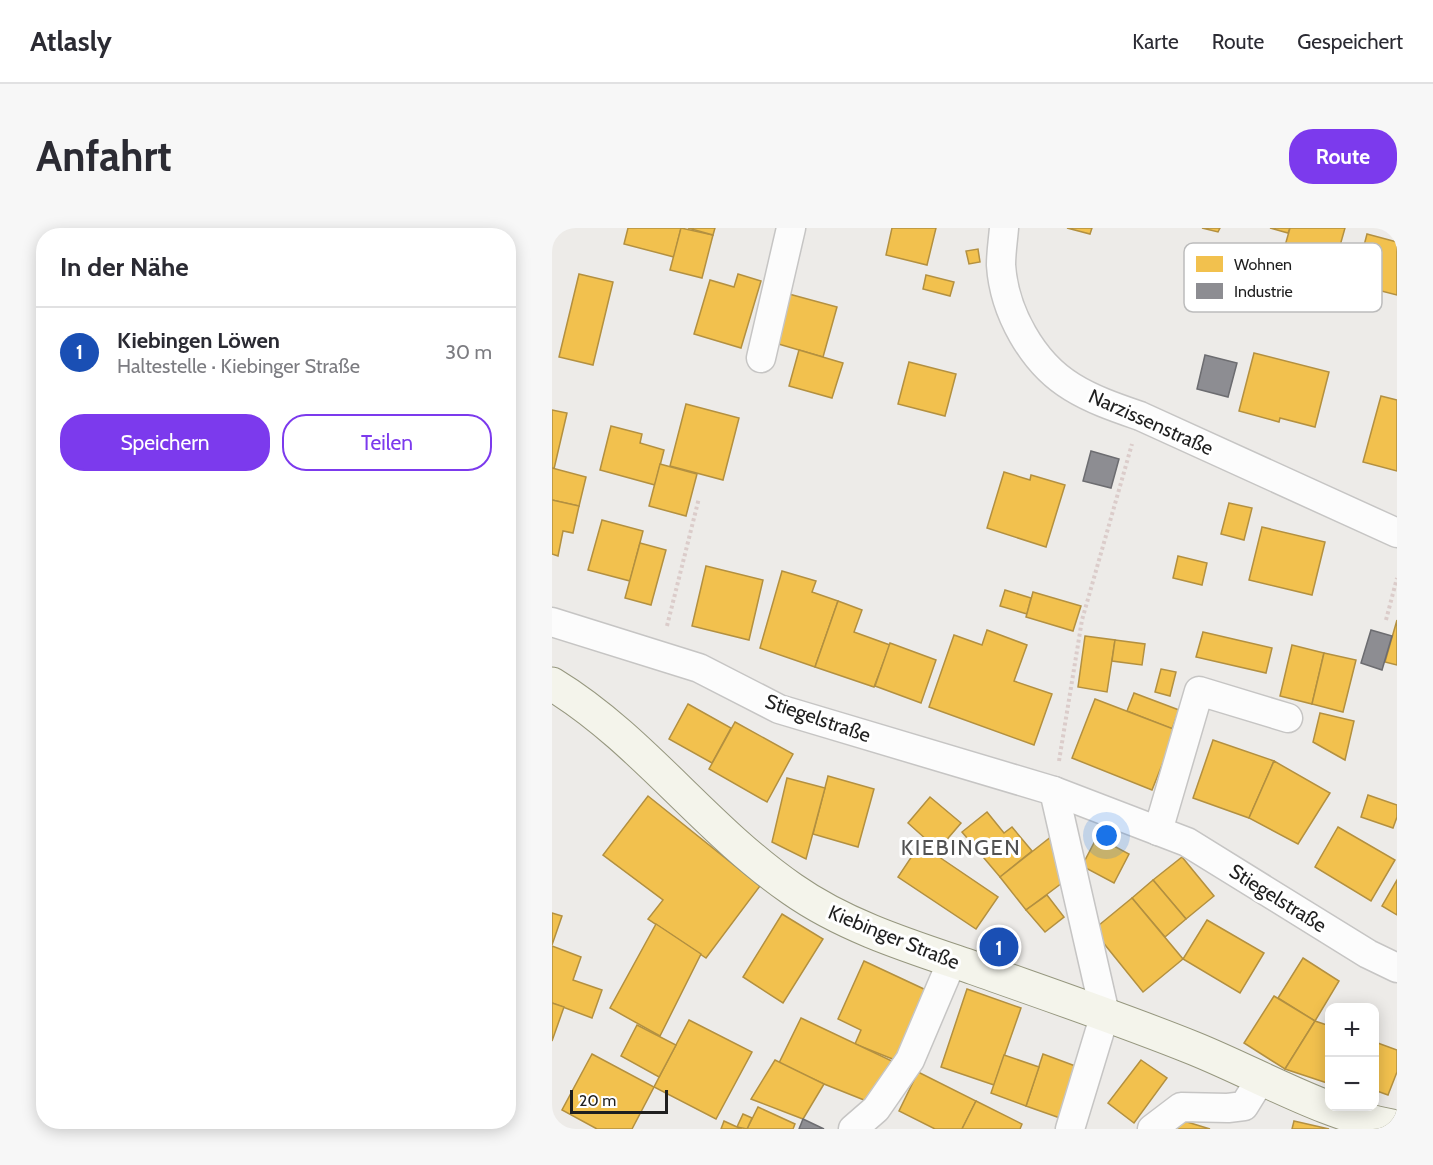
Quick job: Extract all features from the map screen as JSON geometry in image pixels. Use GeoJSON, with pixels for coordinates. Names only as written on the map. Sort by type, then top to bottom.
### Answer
{"type":"FeatureCollection","features":[{"type":"Feature","properties":{"kind":"street"},"geometry":{"type":"LineString","coordinates":[[761,358],[791,228]]}},
{"type":"Feature","properties":{"kind":"street","name":"Narzissenstraße"},"geometry":{"type":"LineString","coordinates":[[1004,228],[1001,263],[1006,294],[1016,320],[1034,351],[1071,387],[1100,402],[1140,416],[1397,533]]}},
{"type":"Feature","properties":{"kind":"street","name":"Stiegelstraße"},"geometry":{"type":"LineString","coordinates":[[552,622],[699,668],[779,709],[1054,791],[1187,842],[1368,954],[1397,968]]}},
{"type":"Feature","properties":{"kind":"street","name":"Kiebinger Straße"},"geometry":{"type":"LineString","coordinates":[[552,684],[568,693],[608,725],[724,834],[791,889],[824,909],[862,927],[952,961],[1105,1014],[1195,1049],[1321,1105],[1397,1127]]}},
{"type":"Feature","properties":{"kind":"street"},"geometry":{"type":"LineString","coordinates":[[1158,831],[1199,691],[1288,718]]}},
{"type":"Feature","properties":{"kind":"street"},"geometry":{"type":"LineString","coordinates":[[1054,791],[1105,1014],[1070,1129]]}},
{"type":"Feature","properties":{"kind":"street"},"geometry":{"type":"LineString","coordinates":[[853,1129],[876,1109],[910,1060],[952,961]]}},
{"type":"Feature","properties":{"kind":"street"},"geometry":{"type":"LineString","coordinates":[[1152,1129],[1181,1107],[1244,1106],[1262,1077]]}},
{"type":"Feature","properties":{"kind":"path"},"geometry":{"type":"LineString","coordinates":[[1054,791],[1082,620],[1140,416]]}},
{"type":"Feature","properties":{"kind":"path"},"geometry":{"type":"LineString","coordinates":[[659,656],[699,498]]}},
{"type":"Feature","properties":{"kind":"path"},"geometry":{"type":"LineString","coordinates":[[1386,620],[1397,578]]}},
{"type":"Feature","properties":{"kind":"building: Wohnen"},"geometry":{"type":"Polygon","coordinates":[[[628,228],[681,228],[674,257],[624,244],[628,228]]]}},
{"type":"Feature","properties":{"kind":"building: Wohnen"},"geometry":{"type":"Polygon","coordinates":[[[681,228],[713,235],[702,278],[670,270],[681,228]]]}},
{"type":"Feature","properties":{"kind":"building: Wohnen"},"geometry":{"type":"Polygon","coordinates":[[[688,228],[715,228],[713,235],[688,228]]]}},
{"type":"Feature","properties":{"kind":"building: Wohnen"},"geometry":{"type":"Polygon","coordinates":[[[892,228],[936,228],[927,265],[886,255],[892,228]]]}},
{"type":"Feature","properties":{"kind":"building: Wohnen"},"geometry":{"type":"Polygon","coordinates":[[[1067,228],[1092,228],[1090,234],[1067,228]]]}},
{"type":"Feature","properties":{"kind":"building: Wohnen"},"geometry":{"type":"Polygon","coordinates":[[[1202,228],[1220,228],[1218,232],[1202,228]]]}},
{"type":"Feature","properties":{"kind":"building: Wohnen"},"geometry":{"type":"Polygon","coordinates":[[[1270,228],[1290,228],[1288,233],[1270,228]]]}},
{"type":"Feature","properties":{"kind":"building: Wohnen"},"geometry":{"type":"Polygon","coordinates":[[[1290,228],[1345,228],[1341,243],[1286,243],[1290,228]]]}},
{"type":"Feature","properties":{"kind":"building: Wohnen"},"geometry":{"type":"Polygon","coordinates":[[[1367,234],[1397,242],[1397,295],[1382,291],[1382,243],[1365,243],[1367,234]]]}},
{"type":"Feature","properties":{"kind":"building: Wohnen"},"geometry":{"type":"Polygon","coordinates":[[[978,249],[980,262],[969,264],[966,251],[978,249]]]}},
{"type":"Feature","properties":{"kind":"building: Wohnen"},"geometry":{"type":"Polygon","coordinates":[[[579,274],[613,282],[593,365],[559,357],[579,274]]]}},
{"type":"Feature","properties":{"kind":"building: Wohnen"},"geometry":{"type":"Polygon","coordinates":[[[738,274],[761,281],[741,348],[694,334],[710,280],[734,287],[738,274]]]}},
{"type":"Feature","properties":{"kind":"building: Wohnen"},"geometry":{"type":"Polygon","coordinates":[[[926,275],[954,282],[950,296],[923,289],[926,275]]]}},
{"type":"Feature","properties":{"kind":"building: Wohnen"},"geometry":{"type":"Polygon","coordinates":[[[789,294],[837,307],[823,357],[775,343],[789,294]]]}},
{"type":"Feature","properties":{"kind":"building: Wohnen"},"geometry":{"type":"Polygon","coordinates":[[[799,350],[843,363],[832,398],[789,386],[799,350]]]}},
{"type":"Feature","properties":{"kind":"building: Wohnen"},"geometry":{"type":"Polygon","coordinates":[[[1254,353],[1329,372],[1315,427],[1280,418],[1279,422],[1239,411],[1254,353]]]}},
{"type":"Feature","properties":{"kind":"building: Wohnen"},"geometry":{"type":"Polygon","coordinates":[[[909,362],[956,374],[945,416],[898,404],[909,362]]]}},
{"type":"Feature","properties":{"kind":"building: Wohnen"},"geometry":{"type":"Polygon","coordinates":[[[1381,396],[1397,400],[1397,471],[1363,462],[1381,396]]]}},
{"type":"Feature","properties":{"kind":"building: Wohnen"},"geometry":{"type":"Polygon","coordinates":[[[686,404],[739,418],[723,480],[670,466],[686,404]]]}},
{"type":"Feature","properties":{"kind":"building: Wohnen"},"geometry":{"type":"Polygon","coordinates":[[[552,410],[567,413],[554,469],[552,468],[552,410]]]}},
{"type":"Feature","properties":{"kind":"building: Wohnen"},"geometry":{"type":"Polygon","coordinates":[[[611,426],[642,434],[640,443],[664,450],[655,485],[600,470],[611,426]]]}},
{"type":"Feature","properties":{"kind":"building: Wohnen"},"geometry":{"type":"Polygon","coordinates":[[[660,464],[697,474],[686,516],[649,506],[660,464]]]}},
{"type":"Feature","properties":{"kind":"building: Wohnen"},"geometry":{"type":"Polygon","coordinates":[[[552,468],[586,477],[579,506],[552,500],[552,468]]]}},
{"type":"Feature","properties":{"kind":"building: Wohnen"},"geometry":{"type":"Polygon","coordinates":[[[1004,472],[1030,480],[1031,475],[1065,485],[1046,547],[987,528],[1004,472]]]}},
{"type":"Feature","properties":{"kind":"building: Wohnen"},"geometry":{"type":"Polygon","coordinates":[[[552,500],[579,506],[573,533],[563,531],[558,556],[552,554],[552,500]]]}},
{"type":"Feature","properties":{"kind":"building: Wohnen"},"geometry":{"type":"Polygon","coordinates":[[[1229,503],[1252,508],[1244,540],[1221,534],[1229,503]]]}},
{"type":"Feature","properties":{"kind":"building: Wohnen"},"geometry":{"type":"Polygon","coordinates":[[[602,520],[643,531],[630,581],[588,570],[602,520]]]}},
{"type":"Feature","properties":{"kind":"building: Wohnen"},"geometry":{"type":"Polygon","coordinates":[[[1262,527],[1325,542],[1312,595],[1249,580],[1262,527]]]}},
{"type":"Feature","properties":{"kind":"building: Wohnen"},"geometry":{"type":"Polygon","coordinates":[[[640,543],[666,550],[651,605],[625,598],[640,543]]]}},
{"type":"Feature","properties":{"kind":"building: Wohnen"},"geometry":{"type":"Polygon","coordinates":[[[1178,556],[1207,563],[1202,585],[1173,578],[1178,556]]]}},
{"type":"Feature","properties":{"kind":"building: Wohnen"},"geometry":{"type":"Polygon","coordinates":[[[706,566],[763,580],[749,640],[692,626],[706,566]]]}},
{"type":"Feature","properties":{"kind":"building: Wohnen"},"geometry":{"type":"Polygon","coordinates":[[[782,571],[816,581],[812,592],[838,601],[815,667],[760,648],[782,571]]]}},
{"type":"Feature","properties":{"kind":"building: Wohnen"},"geometry":{"type":"Polygon","coordinates":[[[1005,590],[1031,598],[1027,614],[1000,606],[1005,590]]]}},
{"type":"Feature","properties":{"kind":"building: Wohnen"},"geometry":{"type":"Polygon","coordinates":[[[1033,592],[1081,606],[1073,631],[1026,617],[1033,592]]]}},
{"type":"Feature","properties":{"kind":"building: Wohnen"},"geometry":{"type":"Polygon","coordinates":[[[838,601],[862,610],[854,632],[890,645],[874,687],[815,667],[838,601]]]}},
{"type":"Feature","properties":{"kind":"building: Wohnen"},"geometry":{"type":"Polygon","coordinates":[[[1397,620],[1397,665],[1385,662],[1397,620]]]}},
{"type":"Feature","properties":{"kind":"building: Wohnen"},"geometry":{"type":"Polygon","coordinates":[[[987,630],[1027,645],[1014,681],[1052,694],[1034,745],[929,707],[954,635],[982,645],[987,630]]]}},
{"type":"Feature","properties":{"kind":"building: Wohnen"},"geometry":{"type":"Polygon","coordinates":[[[1203,632],[1272,648],[1266,673],[1196,657],[1203,632]]]}},
{"type":"Feature","properties":{"kind":"building: Wohnen"},"geometry":{"type":"Polygon","coordinates":[[[1085,636],[1115,640],[1107,692],[1078,687],[1085,636]]]}},
{"type":"Feature","properties":{"kind":"building: Wohnen"},"geometry":{"type":"Polygon","coordinates":[[[1115,640],[1145,644],[1142,665],[1112,661],[1115,640]]]}},
{"type":"Feature","properties":{"kind":"building: Wohnen"},"geometry":{"type":"Polygon","coordinates":[[[890,643],[936,660],[921,703],[875,686],[890,643]]]}},
{"type":"Feature","properties":{"kind":"building: Wohnen"},"geometry":{"type":"Polygon","coordinates":[[[1292,645],[1324,653],[1312,704],[1280,696],[1292,645]]]}},
{"type":"Feature","properties":{"kind":"building: Wohnen"},"geometry":{"type":"Polygon","coordinates":[[[1324,653],[1356,660],[1343,712],[1312,704],[1324,653]]]}},
{"type":"Feature","properties":{"kind":"building: Wohnen"},"geometry":{"type":"Polygon","coordinates":[[[1161,669],[1176,672],[1170,696],[1155,692],[1161,669]]]}},
{"type":"Feature","properties":{"kind":"building: Wohnen"},"geometry":{"type":"Polygon","coordinates":[[[1134,693],[1179,710],[1172,729],[1127,711],[1134,693]]]}},
{"type":"Feature","properties":{"kind":"building: Wohnen"},"geometry":{"type":"Polygon","coordinates":[[[1095,699],[1176,730],[1152,790],[1072,758],[1095,699]]]}},
{"type":"Feature","properties":{"kind":"building: Wohnen"},"geometry":{"type":"Polygon","coordinates":[[[688,704],[731,728],[712,763],[669,739],[688,704]]]}},
{"type":"Feature","properties":{"kind":"building: Wohnen"},"geometry":{"type":"Polygon","coordinates":[[[1320,713],[1354,721],[1345,760],[1313,742],[1320,713]]]}},
{"type":"Feature","properties":{"kind":"building: Wohnen"},"geometry":{"type":"Polygon","coordinates":[[[735,722],[793,754],[767,802],[709,769],[735,722]]]}},
{"type":"Feature","properties":{"kind":"building: Wohnen"},"geometry":{"type":"Polygon","coordinates":[[[1213,740],[1274,761],[1249,818],[1193,798],[1213,740]]]}},
{"type":"Feature","properties":{"kind":"building: Wohnen"},"geometry":{"type":"Polygon","coordinates":[[[1274,761],[1330,793],[1298,844],[1249,818],[1274,761]]]}},
{"type":"Feature","properties":{"kind":"building: Wohnen"},"geometry":{"type":"Polygon","coordinates":[[[828,776],[874,789],[858,847],[813,834],[828,776]]]}},
{"type":"Feature","properties":{"kind":"building: Wohnen"},"geometry":{"type":"Polygon","coordinates":[[[787,778],[825,788],[806,859],[772,842],[787,778]]]}},
{"type":"Feature","properties":{"kind":"building: Wohnen"},"geometry":{"type":"Polygon","coordinates":[[[1368,795],[1397,805],[1397,817],[1393,828],[1361,817],[1368,795]]]}},
{"type":"Feature","properties":{"kind":"building: Wohnen"},"geometry":{"type":"Polygon","coordinates":[[[648,796],[760,886],[706,958],[648,919],[663,900],[603,855],[648,796]]]}},
{"type":"Feature","properties":{"kind":"building: Wohnen"},"geometry":{"type":"Polygon","coordinates":[[[930,797],[961,823],[938,850],[908,823],[930,797]]]}},
{"type":"Feature","properties":{"kind":"building: Wohnen"},"geometry":{"type":"Polygon","coordinates":[[[987,812],[1004,833],[1012,827],[1032,851],[1000,877],[962,832],[987,812]]]}},
{"type":"Feature","properties":{"kind":"building: Wohnen"},"geometry":{"type":"Polygon","coordinates":[[[1338,827],[1395,860],[1371,901],[1315,867],[1338,827]]]}},
{"type":"Feature","properties":{"kind":"building: Wohnen"},"geometry":{"type":"Polygon","coordinates":[[[1052,836],[1066,880],[1026,910],[1000,877],[1052,836]]]}},
{"type":"Feature","properties":{"kind":"building: Wohnen"},"geometry":{"type":"Polygon","coordinates":[[[1097,837],[1129,854],[1114,883],[1082,866],[1097,837]]]}},
{"type":"Feature","properties":{"kind":"building: Wohnen"},"geometry":{"type":"Polygon","coordinates":[[[920,844],[998,897],[976,929],[898,877],[920,844]]]}},
{"type":"Feature","properties":{"kind":"building: Wohnen"},"geometry":{"type":"Polygon","coordinates":[[[1182,857],[1214,896],[1186,919],[1153,880],[1182,857]]]}},
{"type":"Feature","properties":{"kind":"building: Wohnen"},"geometry":{"type":"Polygon","coordinates":[[[1153,880],[1186,919],[1165,937],[1132,898],[1153,880]]]}},
{"type":"Feature","properties":{"kind":"building: Wohnen"},"geometry":{"type":"Polygon","coordinates":[[[1397,880],[1397,915],[1382,906],[1397,880]]]}},
{"type":"Feature","properties":{"kind":"building: Wohnen"},"geometry":{"type":"Polygon","coordinates":[[[1047,895],[1064,917],[1045,932],[1026,910],[1047,895]]]}},
{"type":"Feature","properties":{"kind":"building: Wohnen"},"geometry":{"type":"Polygon","coordinates":[[[1132,898],[1183,959],[1143,992],[1093,930],[1132,898]]]}},
{"type":"Feature","properties":{"kind":"building: Wohnen"},"geometry":{"type":"Polygon","coordinates":[[[552,913],[562,916],[552,945],[552,913]]]}},
{"type":"Feature","properties":{"kind":"building: Wohnen"},"geometry":{"type":"Polygon","coordinates":[[[782,914],[823,939],[783,1003],[743,977],[782,914]]]}},
{"type":"Feature","properties":{"kind":"building: Wohnen"},"geometry":{"type":"Polygon","coordinates":[[[1207,920],[1264,953],[1240,993],[1183,959],[1207,920]]]}},
{"type":"Feature","properties":{"kind":"building: Wohnen"},"geometry":{"type":"Polygon","coordinates":[[[656,924],[701,954],[660,1036],[610,1008],[656,924]]]}},
{"type":"Feature","properties":{"kind":"building: Wohnen"},"geometry":{"type":"Polygon","coordinates":[[[552,946],[581,957],[573,980],[602,990],[592,1018],[552,1003],[552,946]]]}},
{"type":"Feature","properties":{"kind":"building: Wohnen"},"geometry":{"type":"Polygon","coordinates":[[[1303,958],[1339,981],[1315,1021],[1278,998],[1303,958]]]}},
{"type":"Feature","properties":{"kind":"building: Wohnen"},"geometry":{"type":"Polygon","coordinates":[[[864,961],[926,990],[900,1062],[855,1044],[861,1030],[838,1019],[864,961]]]}},
{"type":"Feature","properties":{"kind":"building: Wohnen"},"geometry":{"type":"Polygon","coordinates":[[[967,989],[1021,1008],[994,1085],[941,1067],[967,989]]]}},
{"type":"Feature","properties":{"kind":"building: Wohnen"},"geometry":{"type":"Polygon","coordinates":[[[1274,996],[1315,1021],[1285,1069],[1244,1043],[1274,996]]]}},
{"type":"Feature","properties":{"kind":"building: Wohnen"},"geometry":{"type":"Polygon","coordinates":[[[552,1003],[564,1007],[552,1041],[552,1003]]]}},
{"type":"Feature","properties":{"kind":"building: Wohnen"},"geometry":{"type":"Polygon","coordinates":[[[801,1018],[894,1062],[874,1104],[779,1063],[801,1018]]]}},
{"type":"Feature","properties":{"kind":"building: Wohnen"},"geometry":{"type":"Polygon","coordinates":[[[689,1020],[752,1052],[716,1119],[654,1087],[689,1020]]]}},
{"type":"Feature","properties":{"kind":"building: Wohnen"},"geometry":{"type":"Polygon","coordinates":[[[1315,1021],[1325,1024],[1325,1082],[1285,1069],[1315,1021]]]}},
{"type":"Feature","properties":{"kind":"building: Wohnen"},"geometry":{"type":"Polygon","coordinates":[[[637,1025],[676,1045],[659,1077],[621,1056],[637,1025]]]}},
{"type":"Feature","properties":{"kind":"building: Wohnen"},"geometry":{"type":"Polygon","coordinates":[[[1379,1043],[1397,1050],[1397,1072],[1388,1095],[1379,1092],[1379,1043]]]}},
{"type":"Feature","properties":{"kind":"building: Wohnen"},"geometry":{"type":"Polygon","coordinates":[[[592,1054],[654,1087],[632,1129],[597,1129],[562,1110],[592,1054]]]}},
{"type":"Feature","properties":{"kind":"building: Wohnen"},"geometry":{"type":"Polygon","coordinates":[[[1043,1054],[1078,1067],[1060,1118],[1026,1106],[1043,1054]]]}},
{"type":"Feature","properties":{"kind":"building: Wohnen"},"geometry":{"type":"Polygon","coordinates":[[[1004,1055],[1039,1067],[1026,1106],[991,1093],[1004,1055]]]}},
{"type":"Feature","properties":{"kind":"building: Wohnen"},"geometry":{"type":"Polygon","coordinates":[[[775,1060],[824,1084],[803,1119],[751,1099],[775,1060]]]}},
{"type":"Feature","properties":{"kind":"building: Wohnen"},"geometry":{"type":"Polygon","coordinates":[[[1141,1060],[1167,1078],[1134,1123],[1108,1103],[1141,1060]]]}},
{"type":"Feature","properties":{"kind":"building: Wohnen"},"geometry":{"type":"Polygon","coordinates":[[[918,1072],[976,1101],[962,1129],[935,1129],[899,1111],[918,1072]]]}},
{"type":"Feature","properties":{"kind":"building: Wohnen"},"geometry":{"type":"Polygon","coordinates":[[[976,1101],[1022,1124],[1020,1129],[962,1129],[976,1101]]]}},
{"type":"Feature","properties":{"kind":"building: Wohnen"},"geometry":{"type":"Polygon","coordinates":[[[758,1107],[795,1124],[793,1129],[747,1129],[758,1107]]]}},
{"type":"Feature","properties":{"kind":"building: Wohnen"},"geometry":{"type":"Polygon","coordinates":[[[743,1114],[752,1118],[747,1129],[737,1127],[743,1114]]]}},
{"type":"Feature","properties":{"kind":"building: Wohnen"},"geometry":{"type":"Polygon","coordinates":[[[1174,1118],[1210,1129],[1171,1129],[1174,1118]]]}},
{"type":"Feature","properties":{"kind":"building: Wohnen"},"geometry":{"type":"Polygon","coordinates":[[[724,1121],[737,1127],[742,1129],[721,1129],[724,1121]]]}},
{"type":"Feature","properties":{"kind":"building: Wohnen"},"geometry":{"type":"Polygon","coordinates":[[[1294,1121],[1329,1129],[1292,1129],[1294,1121]]]}},
{"type":"Feature","properties":{"kind":"building: Industrie"},"geometry":{"type":"Polygon","coordinates":[[[1205,355],[1237,363],[1228,397],[1197,389],[1205,355]]]}},
{"type":"Feature","properties":{"kind":"building: Industrie"},"geometry":{"type":"Polygon","coordinates":[[[1091,451],[1119,459],[1111,488],[1083,481],[1091,451]]]}},
{"type":"Feature","properties":{"kind":"building: Industrie"},"geometry":{"type":"Polygon","coordinates":[[[1371,630],[1392,636],[1382,670],[1361,663],[1371,630]]]}},
{"type":"Feature","properties":{"kind":"building: Industrie"},"geometry":{"type":"Polygon","coordinates":[[[803,1119],[824,1129],[799,1129],[803,1119]]]}},
{"type":"Feature","properties":{"kind":"place","name":"Kiebingen Löwen"},"geometry":{"type":"Point","coordinates":[999,947]}},
{"type":"Feature","properties":{"kind":"district","name":"KIEBINGEN"},"geometry":{"type":"Point","coordinates":[961,847]}}]}
